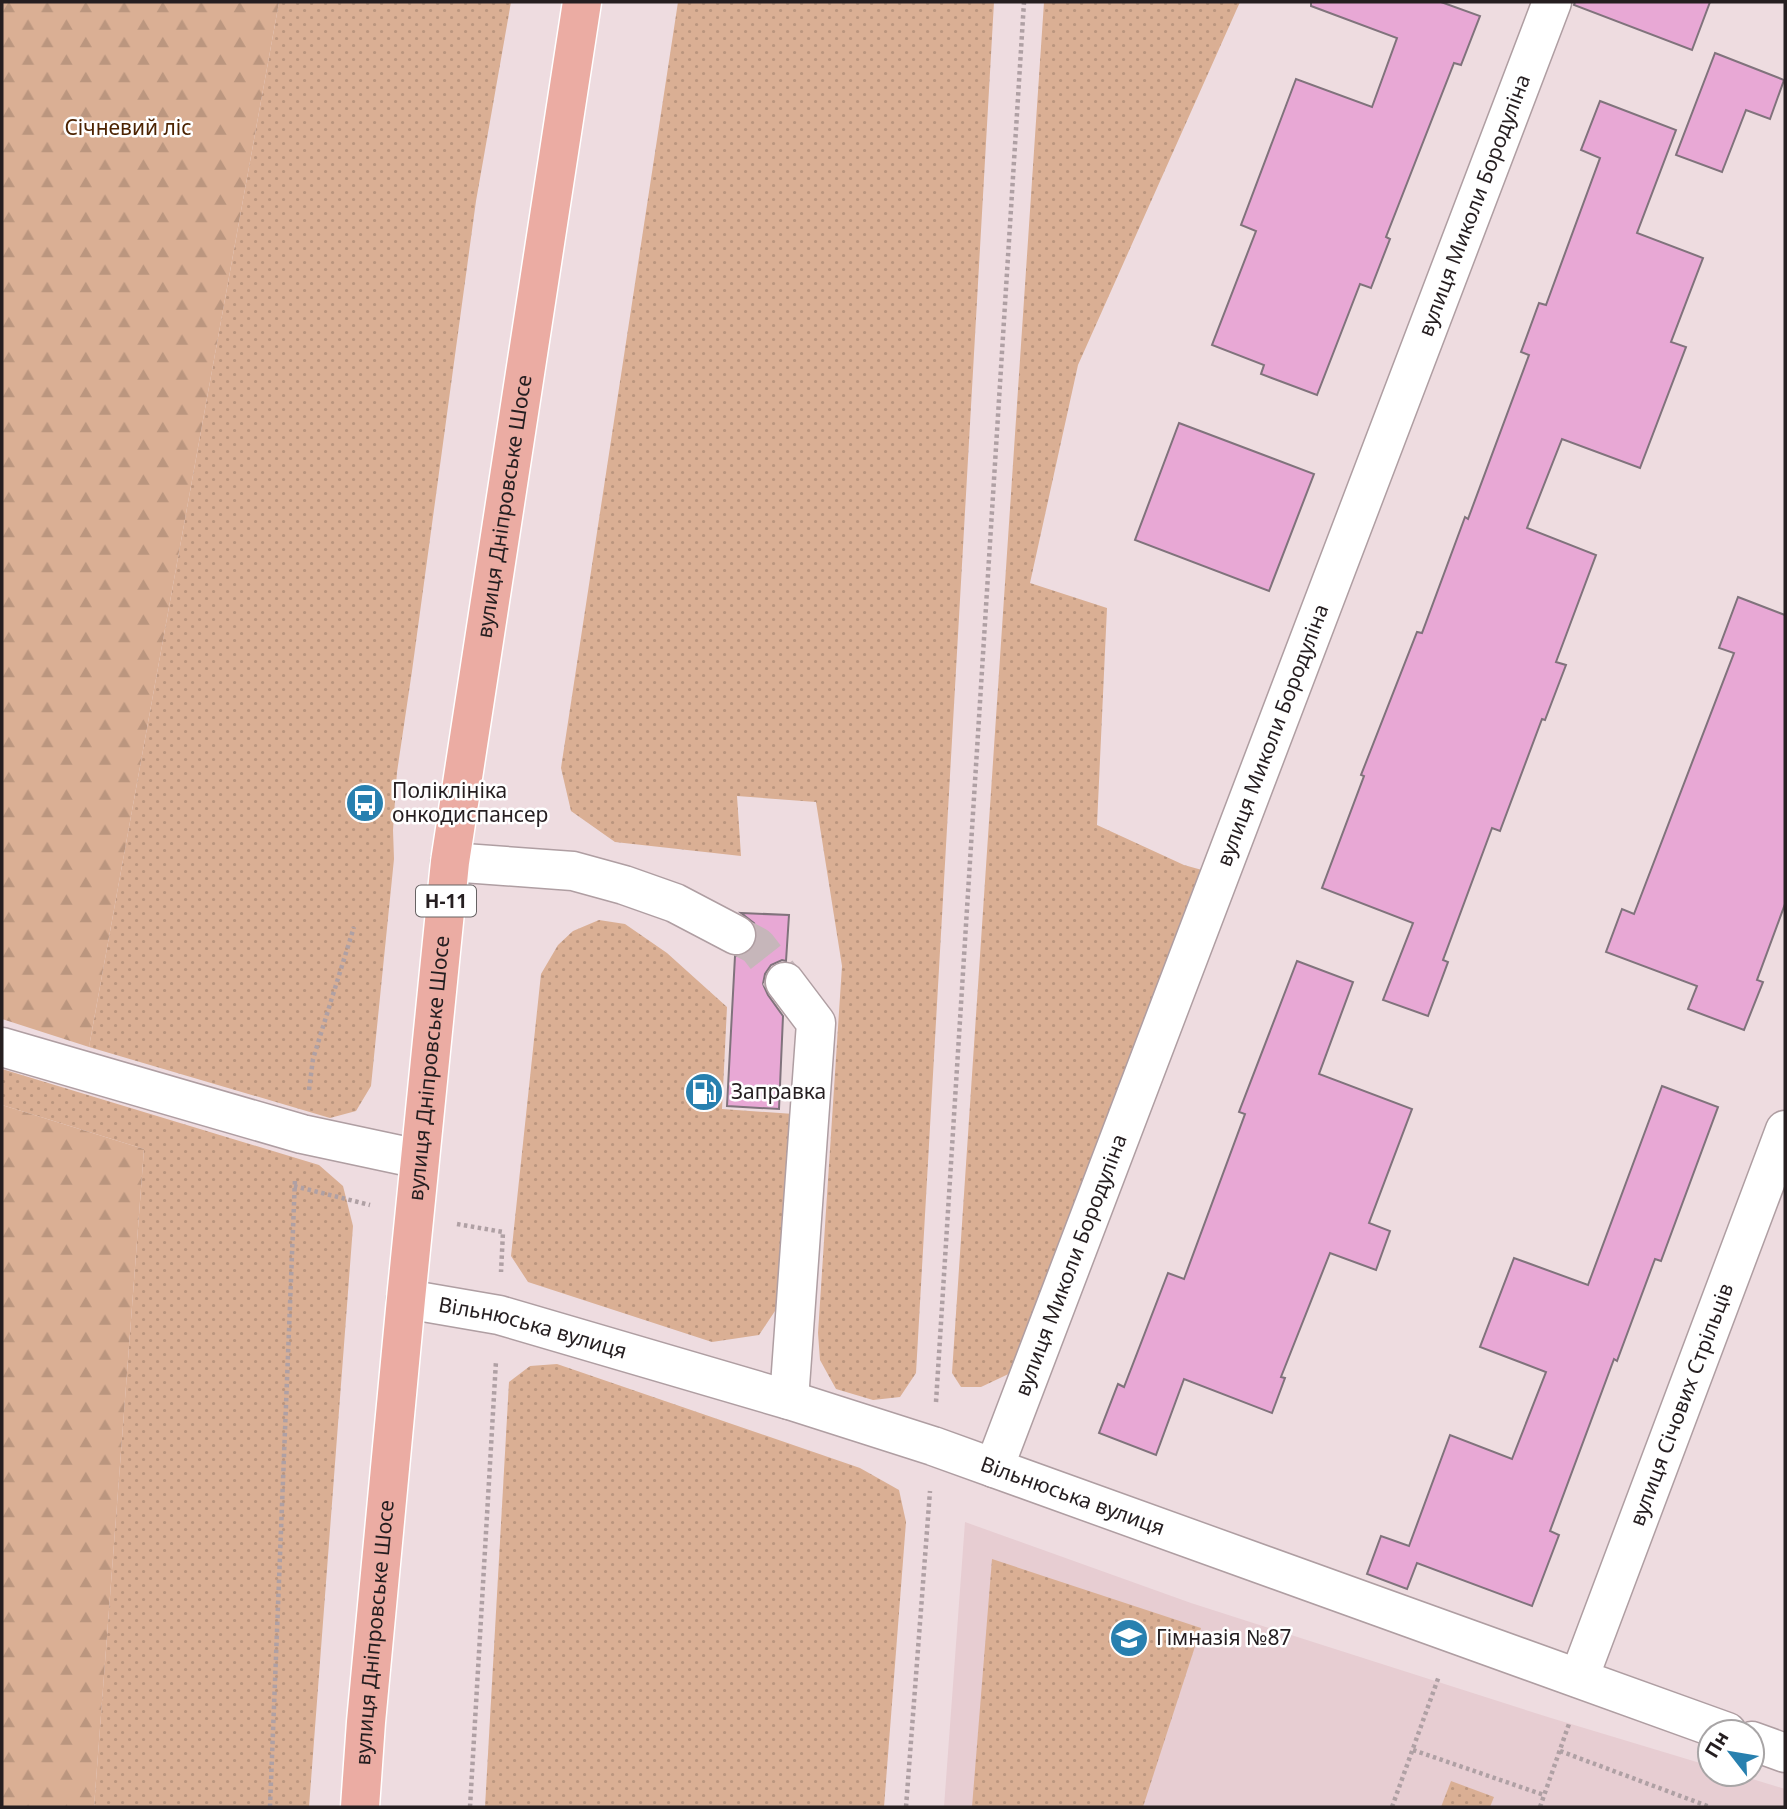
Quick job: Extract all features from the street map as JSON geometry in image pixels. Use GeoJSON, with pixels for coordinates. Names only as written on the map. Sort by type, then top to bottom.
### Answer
{"type":"FeatureCollection","features":[{"type":"Feature","properties":{"kind":"main road","name":"вулиця Дніпровське Шосе"},"geometry":{"type":"LineString","coordinates":[[360,1807],[405,1299],[450,862],[582,2]]}},
{"type":"Feature","properties":{"kind":"street","name":"вулиця Миколи Бородуліна"},"geometry":{"type":"LineString","coordinates":[[994,1468],[1552,2]]}},
{"type":"Feature","properties":{"kind":"street"},"geometry":{"type":"LineString","coordinates":[[450,862],[573,871],[675,903],[736,935]]}},
{"type":"Feature","properties":{"kind":"street"},"geometry":{"type":"LineString","coordinates":[[785,982],[816,1023],[789,1400]]}},
{"type":"Feature","properties":{"kind":"street"},"geometry":{"type":"LineString","coordinates":[[2,1047],[302,1133],[419,1159]]}},
{"type":"Feature","properties":{"kind":"street","name":"вулиця Січових Стрільців"},"geometry":{"type":"LineString","coordinates":[[1578,1678],[1785,1130]]}},
{"type":"Feature","properties":{"kind":"street","name":"Вільнюська вулиця"},"geometry":{"type":"LineString","coordinates":[[405,1299],[499,1315],[789,1400],[933,1446],[1696,1721]]}},
{"type":"Feature","properties":{"kind":"street"},"geometry":{"type":"LineString","coordinates":[[1766,1746],[1785,1753]]}},
{"type":"Feature","properties":{"kind":"path"},"geometry":{"type":"LineString","coordinates":[[906,1807],[933,1446],[1024,2]]}},
{"type":"Feature","properties":{"kind":"path"},"geometry":{"type":"LineString","coordinates":[[270,1807],[294,1186],[313,1059],[354,927]]}},
{"type":"Feature","properties":{"kind":"path"},"geometry":{"type":"LineString","coordinates":[[470,1807],[499,1315]]}},
{"type":"Feature","properties":{"kind":"path"},"geometry":{"type":"LineString","coordinates":[[1392,1807],[1455,1634]]}},
{"type":"Feature","properties":{"kind":"path"},"geometry":{"type":"LineString","coordinates":[[1540,1807],[1570,1724],[1578,1678]]}},
{"type":"Feature","properties":{"kind":"path"},"geometry":{"type":"LineString","coordinates":[[1413,1750],[1544,1795]]}},
{"type":"Feature","properties":{"kind":"path"},"geometry":{"type":"LineString","coordinates":[[1560,1751],[1710,1807]]}},
{"type":"Feature","properties":{"kind":"shaded area","name":"Гімназія №87"},"geometry":{"type":"Polygon","coordinates":[[[965,1522],[1191,1603],[1696,1762],[1696,1788],[1766,1788],[1766,1783],[1785,1789],[1785,1807],[944,1807],[965,1522]]]}},
{"type":"Feature","properties":{"kind":"green space","name":"Січневий ліс"},"geometry":{"type":"Polygon","coordinates":[[[2,2],[279,2],[89,1047],[2,1019],[2,2]]]}},
{"type":"Feature","properties":{"kind":"green space"},"geometry":{"type":"Polygon","coordinates":[[[279,2],[511,2],[476,201],[397,772],[394,859],[371,1086],[356,1111],[330,1118],[89,1047],[279,2]]]}},
{"type":"Feature","properties":{"kind":"green space"},"geometry":{"type":"Polygon","coordinates":[[[678,2],[994,2],[916,1373],[900,1397],[873,1400],[836,1389],[820,1360],[818,1333],[842,966],[816,802],[737,796],[741,856],[615,842],[571,811],[561,768],[678,2]]]}},
{"type":"Feature","properties":{"kind":"green space"},"geometry":{"type":"Polygon","coordinates":[[[1044,2],[1240,2],[1078,365],[1030,583],[1107,608],[1097,825],[1184,865],[1220,875],[1034,1362],[981,1387],[961,1387],[952,1373],[1044,2]]]}},
{"type":"Feature","properties":{"kind":"green space"},"geometry":{"type":"Polygon","coordinates":[[[599,920],[625,924],[667,953],[727,1007],[722,1109],[794,1114],[781,1302],[759,1335],[712,1342],[528,1282],[511,1256],[541,974],[558,945],[573,931],[599,920]]]}},
{"type":"Feature","properties":{"kind":"green space"},"geometry":{"type":"Polygon","coordinates":[[[2,1069],[319,1165],[343,1186],[353,1226],[309,1807],[94,1807],[144,1149],[2,1105],[2,1069]]]}},
{"type":"Feature","properties":{"kind":"green space"},"geometry":{"type":"Polygon","coordinates":[[[2,1105],[144,1149],[94,1807],[2,1807],[2,1105]]]}},
{"type":"Feature","properties":{"kind":"green space"},"geometry":{"type":"Polygon","coordinates":[[[557,1364],[860,1468],[899,1490],[906,1522],[884,1807],[485,1807],[509,1382],[530,1366],[557,1364]]]}},
{"type":"Feature","properties":{"kind":"green space"},"geometry":{"type":"Polygon","coordinates":[[[992,1559],[1201,1628],[1143,1807],[972,1807],[992,1559]]]}},
{"type":"Feature","properties":{"kind":"green space"},"geometry":{"type":"Polygon","coordinates":[[[1451,1781],[1494,1797],[1490,1807],[1441,1807],[1451,1781]]]}},
{"type":"Feature","properties":{"kind":"building"},"geometry":{"type":"Polygon","coordinates":[[[1311,2],[1441,2],[1480,16],[1461,65],[1454,63],[1386,237],[1390,239],[1371,288],[1360,284],[1317,395],[1261,374],[1264,365],[1212,345],[1256,231],[1241,225],[1296,79],[1372,107],[1397,38],[1311,6],[1311,2]]]}},
{"type":"Feature","properties":{"kind":"building"},"geometry":{"type":"Polygon","coordinates":[[[1575,2],[1710,2],[1692,50],[1574,5],[1575,2]]]}},
{"type":"Feature","properties":{"kind":"building"},"geometry":{"type":"Polygon","coordinates":[[[1715,53],[1784,80],[1770,119],[1746,110],[1722,172],[1676,155],[1715,53]]]}},
{"type":"Feature","properties":{"kind":"building"},"geometry":{"type":"Polygon","coordinates":[[[1600,101],[1676,130],[1637,233],[1703,258],[1671,342],[1686,347],[1640,468],[1562,439],[1527,528],[1596,555],[1556,662],[1566,665],[1545,720],[1542,719],[1500,831],[1492,828],[1443,960],[1448,962],[1428,1016],[1383,1000],[1413,923],[1322,888],[1364,776],[1361,775],[1417,632],[1422,633],[1465,517],[1468,519],[1529,355],[1521,352],[1539,303],[1546,305],[1600,158],[1581,150],[1600,101]]]}},
{"type":"Feature","properties":{"kind":"building"},"geometry":{"type":"Polygon","coordinates":[[[1179,423],[1314,474],[1269,591],[1135,540],[1179,423]]]}},
{"type":"Feature","properties":{"kind":"building"},"geometry":{"type":"Polygon","coordinates":[[[1738,597],[1785,615],[1785,904],[1757,980],[1763,982],[1744,1030],[1688,1009],[1697,986],[1606,952],[1622,909],[1634,914],[1734,653],[1719,648],[1738,597]]]}},
{"type":"Feature","properties":{"kind":"building"},"geometry":{"type":"Polygon","coordinates":[[[741,913],[789,915],[786,961],[771,965],[763,984],[783,1016],[779,1109],[727,1106],[735,956],[748,953],[756,945],[758,935],[754,923],[741,913]]]}},
{"type":"Feature","properties":{"kind":"building"},"geometry":{"type":"Polygon","coordinates":[[[1297,961],[1353,982],[1319,1074],[1412,1109],[1369,1223],[1390,1231],[1376,1270],[1330,1253],[1281,1377],[1285,1378],[1272,1413],[1184,1379],[1156,1455],[1099,1433],[1118,1384],[1124,1387],[1168,1273],[1184,1279],[1245,1114],[1239,1112],[1297,961]]]}},
{"type":"Feature","properties":{"kind":"building"},"geometry":{"type":"Polygon","coordinates":[[[1662,1086],[1718,1107],[1661,1261],[1655,1259],[1617,1361],[1614,1359],[1550,1531],[1559,1535],[1532,1606],[1417,1563],[1407,1589],[1367,1574],[1381,1536],[1409,1546],[1450,1435],[1512,1459],[1546,1372],[1480,1347],[1514,1258],[1588,1285],[1662,1086]]]}},
{"type":"Feature","properties":{"kind":"tunnel"},"geometry":{"type":"LineString","coordinates":[[736,935],[757,946],[785,982]]}},
{"type":"Feature","properties":{"kind":"place","name":"Поліклініка онкодиспансер"},"geometry":{"type":"Point","coordinates":[365,803]}},
{"type":"Feature","properties":{"kind":"place","name":"Заправка"},"geometry":{"type":"Point","coordinates":[704,1092]}},
{"type":"Feature","properties":{"kind":"place","name":"Гімназія №87"},"geometry":{"type":"Point","coordinates":[1129,1638]}}]}
